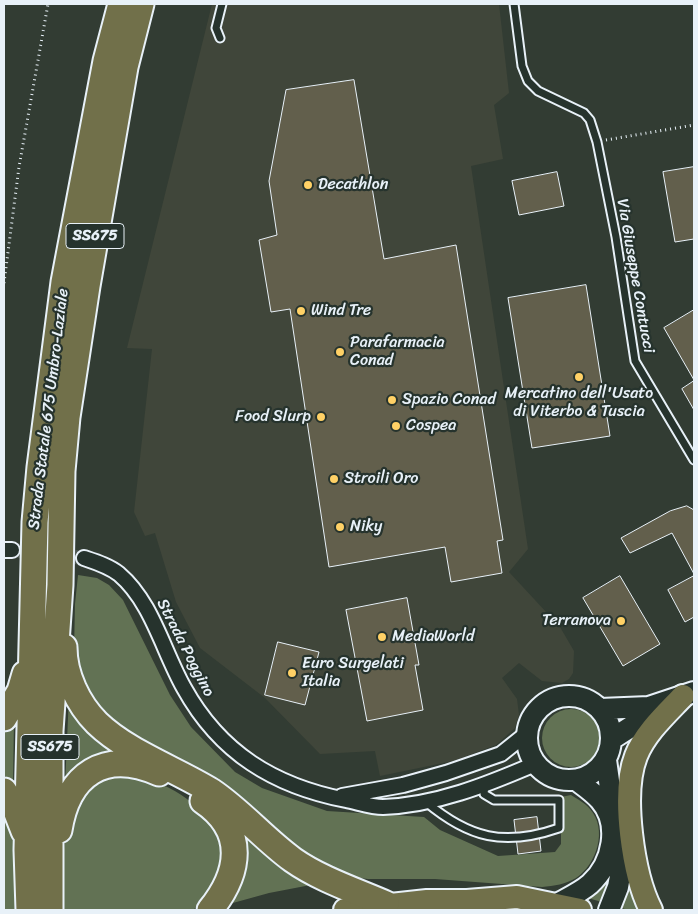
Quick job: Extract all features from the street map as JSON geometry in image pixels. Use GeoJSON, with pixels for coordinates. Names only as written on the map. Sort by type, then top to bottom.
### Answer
{"type":"FeatureCollection","features":[{"type":"Feature","properties":{"kind":"highway","name":"Strada Statale 675 Umbro-Laziale"},"geometry":{"type":"LineString","coordinates":[[44,904],[27,850],[35,522],[40,467],[64,282],[106,61],[121,4]]}},
{"type":"Feature","properties":{"kind":"highway","name":"Strada Statale 675 Umbro-Laziale"},"geometry":{"type":"LineString","coordinates":[[44,904],[50,731],[60,585],[62,471],[67,417],[125,67],[142,4]]}},
{"type":"Feature","properties":{"kind":"highway"},"geometry":{"type":"LineString","coordinates":[[4,718],[20,691],[26,668],[35,522]]}},
{"type":"Feature","properties":{"kind":"highway"},"geometry":{"type":"LineString","coordinates":[[60,585],[67,667],[78,697],[96,722],[120,741],[212,792],[294,860],[341,885],[386,904]]}},
{"type":"Feature","properties":{"kind":"highway"},"geometry":{"type":"LineString","coordinates":[[44,904],[62,812],[73,788],[81,779],[104,766],[125,763],[136,764],[172,780],[208,804],[229,830],[235,850],[235,861],[222,892],[210,910]]}},
{"type":"Feature","properties":{"kind":"highway"},"geometry":{"type":"LineString","coordinates":[[4,791],[21,822],[27,850]]}},
{"type":"Feature","properties":{"kind":"main road"},"geometry":{"type":"LineString","coordinates":[[600,709],[649,706],[689,694]]}},
{"type":"Feature","properties":{"kind":"main road"},"geometry":{"type":"LineString","coordinates":[[612,739],[645,716],[689,694]]}},
{"type":"Feature","properties":{"kind":"main road"},"geometry":{"type":"LineString","coordinates":[[651,910],[639,883],[636,864],[630,820],[631,777],[636,757],[645,739],[689,694]]}},
{"type":"Feature","properties":{"kind":"main road"},"geometry":{"type":"LineString","coordinates":[[606,760],[596,771],[576,780],[561,780],[546,774],[535,764],[528,750],[526,734],[534,714],[549,700],[562,696],[576,696],[589,700],[600,709],[609,723],[612,739],[606,760],[610,788],[624,850],[618,888],[609,910]]}},
{"type":"Feature","properties":{"kind":"main road"},"geometry":{"type":"LineString","coordinates":[[557,904],[583,889],[597,876],[607,859],[612,840],[612,823],[605,807],[600,799],[576,780]]}},
{"type":"Feature","properties":{"kind":"main road"},"geometry":{"type":"LineString","coordinates":[[345,910],[386,904],[517,897],[580,910]]}},
{"type":"Feature","properties":{"kind":"main road"},"geometry":{"type":"LineString","coordinates":[[467,901],[491,910]]}},
{"type":"Feature","properties":{"kind":"street","name":"Strada Poggino"},"geometry":{"type":"LineString","coordinates":[[84,558],[118,573],[135,591],[183,688],[202,718],[244,760],[268,774],[299,788],[381,807],[426,802],[485,784],[535,764]]}},
{"type":"Feature","properties":{"kind":"street","name":"Strada Poggino"},"geometry":{"type":"LineString","coordinates":[[332,797],[403,785],[446,773],[502,754],[526,734]]}},
{"type":"Feature","properties":{"kind":"lane"},"geometry":{"type":"LineString","coordinates":[[220,38],[216,28],[222,4]]}},
{"type":"Feature","properties":{"kind":"lane","name":"Via Giuseppe Contucci"},"geometry":{"type":"LineString","coordinates":[[514,4],[522,66],[528,81],[538,91],[584,114],[590,120],[597,142],[616,237],[635,362],[694,460]]}},
{"type":"Feature","properties":{"kind":"lane"},"geometry":{"type":"LineString","coordinates":[[426,802],[449,821],[476,834],[504,838],[544,833],[559,828],[559,800],[494,800],[484,794],[485,784]]}},
{"type":"Feature","properties":{"kind":"path"},"geometry":{"type":"LineString","coordinates":[[4,283],[19,167],[48,4]]}},
{"type":"Feature","properties":{"kind":"path"},"geometry":{"type":"LineString","coordinates":[[597,142],[694,125]]}},
{"type":"Feature","properties":{"kind":"shaded area"},"geometry":{"type":"Polygon","coordinates":[[[212,4],[499,4],[509,93],[494,105],[503,159],[471,166],[528,549],[509,572],[560,627],[574,651],[573,673],[569,679],[562,683],[542,681],[519,663],[502,678],[517,699],[519,715],[515,728],[496,745],[453,761],[380,776],[375,751],[320,754],[265,698],[200,648],[176,602],[155,533],[145,536],[134,512],[152,349],[127,348],[212,4]]]}},
{"type":"Feature","properties":{"kind":"green space"},"geometry":{"type":"Polygon","coordinates":[[[78,575],[97,578],[109,585],[123,600],[170,695],[191,727],[235,772],[262,788],[327,811],[424,817],[440,830],[498,856],[555,852],[561,844],[561,797],[571,795],[590,809],[598,826],[598,846],[590,864],[572,880],[542,887],[435,879],[368,879],[344,876],[299,852],[103,715],[81,679],[74,650],[78,575]]]}},
{"type":"Feature","properties":{"kind":"green space"},"geometry":{"type":"Polygon","coordinates":[[[69,695],[129,753],[65,786],[69,695]]]}},
{"type":"Feature","properties":{"kind":"green space"},"geometry":{"type":"Polygon","coordinates":[[[565,709],[577,709],[592,717],[600,732],[600,744],[592,759],[577,767],[565,767],[550,759],[542,744],[542,732],[550,717],[565,709]]]}},
{"type":"Feature","properties":{"kind":"green space"},"geometry":{"type":"Polygon","coordinates":[[[14,721],[13,784],[4,775],[4,730],[14,721]]]}},
{"type":"Feature","properties":{"kind":"green space"},"geometry":{"type":"Polygon","coordinates":[[[125,774],[160,784],[178,793],[202,812],[212,824],[219,837],[222,850],[222,864],[211,888],[193,910],[47,910],[62,878],[67,827],[76,804],[91,787],[101,781],[125,774]]]}},
{"type":"Feature","properties":{"kind":"green space"},"geometry":{"type":"Polygon","coordinates":[[[4,804],[13,843],[17,910],[4,910],[4,804]]]}},
{"type":"Feature","properties":{"kind":"green space"},"geometry":{"type":"Polygon","coordinates":[[[235,827],[321,883],[269,893],[222,906],[235,827]]]}},
{"type":"Feature","properties":{"kind":"green space"},"geometry":{"type":"Polygon","coordinates":[[[629,876],[640,910],[628,910],[619,907],[629,876]]]}},
{"type":"Feature","properties":{"kind":"green space"},"geometry":{"type":"Polygon","coordinates":[[[610,878],[602,902],[584,897],[604,885],[610,878]]]}},
{"type":"Feature","properties":{"kind":"building","name":"Cospea"},"geometry":{"type":"Polygon","coordinates":[[[354,80],[384,259],[456,245],[503,540],[497,541],[502,573],[451,582],[445,547],[329,567],[290,309],[271,312],[259,240],[277,235],[269,181],[286,90],[354,80]]]}},
{"type":"Feature","properties":{"kind":"building"},"geometry":{"type":"Polygon","coordinates":[[[694,167],[694,239],[675,242],[663,172],[694,167]]]}},
{"type":"Feature","properties":{"kind":"building"},"geometry":{"type":"Polygon","coordinates":[[[557,172],[564,206],[519,215],[512,181],[557,172]]]}},
{"type":"Feature","properties":{"kind":"building"},"geometry":{"type":"Polygon","coordinates":[[[586,285],[610,436],[532,448],[508,298],[586,285]]]}},
{"type":"Feature","properties":{"kind":"building"},"geometry":{"type":"Polygon","coordinates":[[[694,310],[694,380],[664,328],[694,310]]]}},
{"type":"Feature","properties":{"kind":"building"},"geometry":{"type":"Polygon","coordinates":[[[694,381],[694,410],[682,389],[694,381]]]}},
{"type":"Feature","properties":{"kind":"building"},"geometry":{"type":"Polygon","coordinates":[[[687,506],[694,510],[694,574],[672,533],[630,553],[621,538],[670,511],[687,506]]]}},
{"type":"Feature","properties":{"kind":"building","name":"Terranova"},"geometry":{"type":"Polygon","coordinates":[[[620,576],[660,644],[623,666],[583,598],[620,576]]]}},
{"type":"Feature","properties":{"kind":"building"},"geometry":{"type":"Polygon","coordinates":[[[694,576],[694,617],[685,622],[668,590],[694,576]]]}},
{"type":"Feature","properties":{"kind":"building","name":"MediaWorld"},"geometry":{"type":"Polygon","coordinates":[[[407,598],[419,665],[415,665],[423,710],[367,721],[346,610],[407,598]]]}},
{"type":"Feature","properties":{"kind":"building","name":"Euro Surgelati Italia"},"geometry":{"type":"Polygon","coordinates":[[[278,642],[319,652],[305,705],[265,695],[278,642]]]}},
{"type":"Feature","properties":{"kind":"building"},"geometry":{"type":"Polygon","coordinates":[[[537,817],[541,851],[518,854],[514,820],[537,817]]]}},
{"type":"Feature","properties":{"kind":"tunnel"},"geometry":{"type":"LineString","coordinates":[[12,550],[84,558]]}},
{"type":"Feature","properties":{"kind":"place","name":"Decathlon"},"geometry":{"type":"Point","coordinates":[308,185]}},
{"type":"Feature","properties":{"kind":"place","name":"Wind Tre"},"geometry":{"type":"Point","coordinates":[301,311]}},
{"type":"Feature","properties":{"kind":"place","name":"Parafarmacia Conad"},"geometry":{"type":"Point","coordinates":[340,352]}},
{"type":"Feature","properties":{"kind":"place","name":"Mercatino dell'Usato di Viterbo & Tuscia"},"geometry":{"type":"Point","coordinates":[579,377]}},
{"type":"Feature","properties":{"kind":"place","name":"Spazio Conad"},"geometry":{"type":"Point","coordinates":[392,400]}},
{"type":"Feature","properties":{"kind":"place","name":"Food Slurp"},"geometry":{"type":"Point","coordinates":[321,417]}},
{"type":"Feature","properties":{"kind":"place","name":"Cospea"},"geometry":{"type":"Point","coordinates":[396,426]}},
{"type":"Feature","properties":{"kind":"place","name":"Stroili Oro"},"geometry":{"type":"Point","coordinates":[334,479]}},
{"type":"Feature","properties":{"kind":"place","name":"Niky"},"geometry":{"type":"Point","coordinates":[340,527]}},
{"type":"Feature","properties":{"kind":"place","name":"Terranova"},"geometry":{"type":"Point","coordinates":[621,621]}},
{"type":"Feature","properties":{"kind":"place","name":"MediaWorld"},"geometry":{"type":"Point","coordinates":[382,637]}},
{"type":"Feature","properties":{"kind":"place","name":"Euro Surgelati Italia"},"geometry":{"type":"Point","coordinates":[292,673]}}]}
